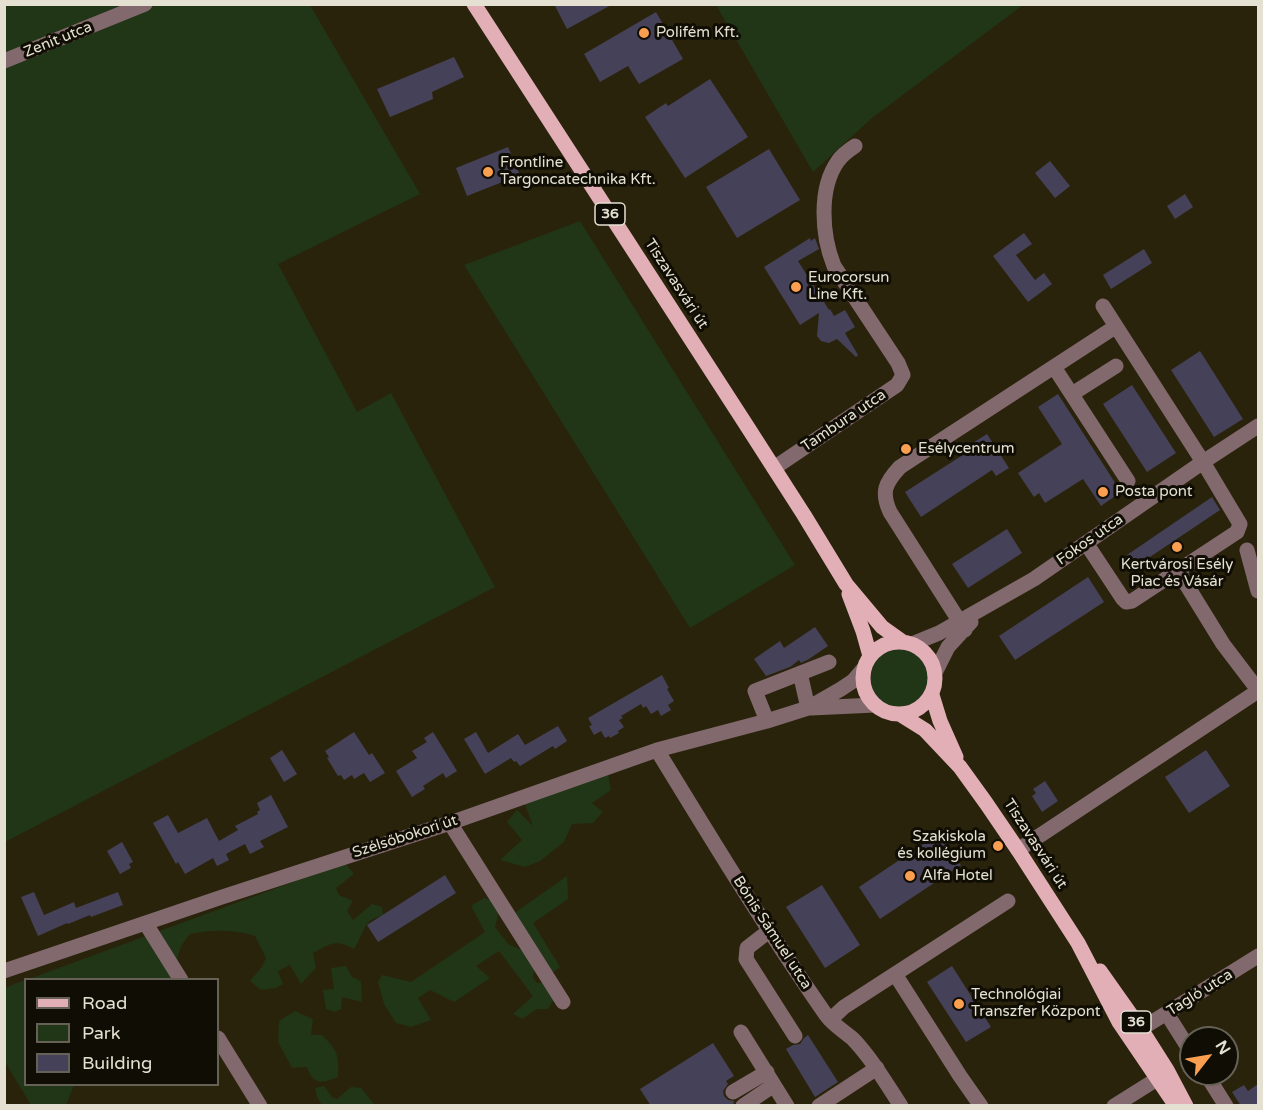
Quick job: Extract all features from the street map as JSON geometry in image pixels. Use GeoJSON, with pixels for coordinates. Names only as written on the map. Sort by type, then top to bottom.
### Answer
{"type":"FeatureCollection","features":[{"type":"Feature","properties":{"kind":"main road","name":"Tiszavasvári út"},"geometry":{"type":"LineString","coordinates":[[474,4],[774,468],[846,584]]}},
{"type":"Feature","properties":{"kind":"main road","name":"36"},"geometry":{"type":"LineString","coordinates":[[846,584],[882,627],[907,643],[920,648],[928,655],[936,673],[932,695],[940,721],[960,767]]}},
{"type":"Feature","properties":{"kind":"main road","name":"36"},"geometry":{"type":"LineString","coordinates":[[846,584],[863,632],[867,662],[863,676],[866,692],[875,705],[883,711],[901,715],[925,730],[960,767]]}},
{"type":"Feature","properties":{"kind":"main road"},"geometry":{"type":"LineString","coordinates":[[867,662],[881,646],[895,642],[907,643]]}},
{"type":"Feature","properties":{"kind":"main road"},"geometry":{"type":"LineString","coordinates":[[901,715],[922,707],[932,695]]}},
{"type":"Feature","properties":{"kind":"main road","name":"Tiszavasvári út"},"geometry":{"type":"LineString","coordinates":[[960,767],[1018,850],[1078,944],[1119,1022],[1176,1106]]}},
{"type":"Feature","properties":{"kind":"main road","name":"Tiszavasvári út"},"geometry":{"type":"LineString","coordinates":[[1078,944],[1104,976],[1141,1029],[1186,1106]]}},
{"type":"Feature","properties":{"kind":"street","name":"Zenit utca"},"geometry":{"type":"LineString","coordinates":[[4,61],[145,4]]}},
{"type":"Feature","properties":{"kind":"street","name":"Tambura utca"},"geometry":{"type":"LineString","coordinates":[[774,468],[897,385],[903,375],[893,355],[834,266],[828,250],[824,223],[824,206],[828,187],[838,160],[855,146]]}},
{"type":"Feature","properties":{"kind":"street"},"geometry":{"type":"LineString","coordinates":[[1086,543],[1126,602],[1132,601],[1237,532],[1240,524],[1103,306]]}},
{"type":"Feature","properties":{"kind":"street"},"geometry":{"type":"LineString","coordinates":[[936,673],[957,626],[890,512],[885,500],[886,487],[891,476],[900,467],[1115,327]]}},
{"type":"Feature","properties":{"kind":"street"},"geometry":{"type":"LineString","coordinates":[[1072,394],[1116,366]]}},
{"type":"Feature","properties":{"kind":"street"},"geometry":{"type":"LineString","coordinates":[[1054,367],[1128,481]]}},
{"type":"Feature","properties":{"kind":"street","name":"Fokos utca"},"geometry":{"type":"LineString","coordinates":[[907,643],[923,641],[957,626],[1034,579],[1258,426]]}},
{"type":"Feature","properties":{"kind":"street"},"geometry":{"type":"LineString","coordinates":[[1247,550],[1258,591]]}},
{"type":"Feature","properties":{"kind":"street"},"geometry":{"type":"LineString","coordinates":[[1018,850],[1258,691],[1223,644],[1178,571]]}},
{"type":"Feature","properties":{"kind":"street"},"geometry":{"type":"LineString","coordinates":[[767,721],[755,691],[829,662]]}},
{"type":"Feature","properties":{"kind":"street"},"geometry":{"type":"LineString","coordinates":[[808,708],[853,681],[867,662]]}},
{"type":"Feature","properties":{"kind":"street"},"geometry":{"type":"LineString","coordinates":[[800,673],[808,708]]}},
{"type":"Feature","properties":{"kind":"street"},"geometry":{"type":"LineString","coordinates":[[808,708],[875,705]]}},
{"type":"Feature","properties":{"kind":"street","name":"Szélsőbokori út"},"geometry":{"type":"LineString","coordinates":[[4,971],[450,823],[657,750],[808,708]]}},
{"type":"Feature","properties":{"kind":"street","name":"Bónis Sámuel utca"},"geometry":{"type":"LineString","coordinates":[[657,750],[769,931],[830,1020],[852,1039],[877,1068],[901,1106]]}},
{"type":"Feature","properties":{"kind":"street"},"geometry":{"type":"LineString","coordinates":[[450,823],[563,1002]]}},
{"type":"Feature","properties":{"kind":"street"},"geometry":{"type":"LineString","coordinates":[[830,1020],[844,1007],[1008,901]]}},
{"type":"Feature","properties":{"kind":"street"},"geometry":{"type":"LineString","coordinates":[[146,924],[180,978]]}},
{"type":"Feature","properties":{"kind":"street"},"geometry":{"type":"LineString","coordinates":[[769,931],[747,948],[746,958],[795,1036]]}},
{"type":"Feature","properties":{"kind":"street","name":"Tagló utca"},"geometry":{"type":"LineString","coordinates":[[1141,1029],[1258,956]]}},
{"type":"Feature","properties":{"kind":"street"},"geometry":{"type":"LineString","coordinates":[[895,974],[981,1106]]}},
{"type":"Feature","properties":{"kind":"street"},"geometry":{"type":"LineString","coordinates":[[1167,1014],[1179,1033]]}},
{"type":"Feature","properties":{"kind":"street"},"geometry":{"type":"LineString","coordinates":[[741,1032],[770,1078],[780,1103]]}},
{"type":"Feature","properties":{"kind":"street"},"geometry":{"type":"LineString","coordinates":[[219,1040],[260,1106]]}},
{"type":"Feature","properties":{"kind":"street"},"geometry":{"type":"LineString","coordinates":[[819,1106],[877,1068]]}},
{"type":"Feature","properties":{"kind":"street"},"geometry":{"type":"LineString","coordinates":[[733,1092],[770,1078]]}},
{"type":"Feature","properties":{"kind":"street"},"geometry":{"type":"LineString","coordinates":[[742,1106],[770,1078]]}},
{"type":"Feature","properties":{"kind":"street"},"geometry":{"type":"LineString","coordinates":[[1114,1106],[1157,1079]]}},
{"type":"Feature","properties":{"kind":"street"},"geometry":{"type":"LineString","coordinates":[[1214,1086],[1226,1106]]}},
{"type":"Feature","properties":{"kind":"green space"},"geometry":{"type":"Polygon","coordinates":[[[5,5],[310,5],[420,194],[278,264],[357,412],[391,393],[495,587],[5,842],[5,5]]]}},
{"type":"Feature","properties":{"kind":"green space"},"geometry":{"type":"Polygon","coordinates":[[[716,5],[1023,5],[872,118],[813,172],[716,5]]]}},
{"type":"Feature","properties":{"kind":"green space"},"geometry":{"type":"Polygon","coordinates":[[[580,221],[795,565],[690,628],[464,265],[580,221]]]}},
{"type":"Feature","properties":{"kind":"green space"},"geometry":{"type":"Polygon","coordinates":[[[893,649],[905,649],[920,657],[928,672],[928,684],[920,699],[905,707],[893,707],[878,699],[870,684],[870,672],[878,657],[893,649]]]}},
{"type":"Feature","properties":{"kind":"green space"},"geometry":{"type":"Polygon","coordinates":[[[608,774],[611,790],[592,803],[603,812],[593,823],[572,824],[564,842],[540,861],[525,867],[500,860],[522,840],[507,822],[517,810],[533,826],[524,802],[608,774]]]}},
{"type":"Feature","properties":{"kind":"green space"},"geometry":{"type":"Polygon","coordinates":[[[345,863],[354,874],[336,888],[339,895],[353,901],[347,911],[353,920],[372,904],[382,907],[383,915],[367,924],[354,949],[334,943],[313,953],[316,968],[301,984],[290,965],[278,971],[283,984],[276,988],[261,990],[250,981],[266,958],[255,936],[222,931],[190,934],[181,946],[171,978],[31,978],[345,863]]]}},
{"type":"Feature","properties":{"kind":"green space"},"geometry":{"type":"Polygon","coordinates":[[[567,876],[568,899],[533,923],[560,967],[551,974],[513,914],[567,876]]]}},
{"type":"Feature","properties":{"kind":"green space"},"geometry":{"type":"Polygon","coordinates":[[[484,898],[501,903],[495,927],[509,945],[528,952],[535,964],[533,978],[537,983],[551,982],[558,993],[548,1009],[537,1009],[522,1019],[513,1014],[533,996],[499,951],[476,966],[490,978],[454,1002],[430,990],[418,998],[431,1020],[411,1027],[396,1023],[384,1004],[378,982],[382,975],[411,982],[485,932],[471,906],[484,898]]]}},
{"type":"Feature","properties":{"kind":"green space"},"geometry":{"type":"Polygon","coordinates":[[[346,966],[352,977],[361,981],[362,1002],[342,997],[341,1009],[335,1012],[326,1009],[323,990],[334,989],[331,968],[346,966]]]}},
{"type":"Feature","properties":{"kind":"green space"},"geometry":{"type":"Polygon","coordinates":[[[24,980],[24,1086],[74,1086],[66,1105],[31,1105],[5,1062],[5,988],[24,980]]]}},
{"type":"Feature","properties":{"kind":"green space"},"geometry":{"type":"Polygon","coordinates":[[[295,1011],[313,1019],[311,1035],[322,1035],[331,1045],[338,1058],[338,1077],[328,1081],[319,1081],[312,1077],[307,1067],[292,1068],[278,1042],[279,1021],[295,1011]]]}},
{"type":"Feature","properties":{"kind":"green space"},"geometry":{"type":"Polygon","coordinates":[[[324,1086],[332,1097],[337,1099],[351,1087],[361,1088],[375,1105],[322,1105],[315,1088],[324,1086]]]}},
{"type":"Feature","properties":{"kind":"building"},"geometry":{"type":"Polygon","coordinates":[[[554,4],[613,4],[567,29],[554,4]]]}},
{"type":"Feature","properties":{"kind":"building","name":"Polifém Kft."},"geometry":{"type":"Polygon","coordinates":[[[656,12],[683,59],[639,84],[628,66],[600,82],[584,54],[656,12]]]}},
{"type":"Feature","properties":{"kind":"building"},"geometry":{"type":"Polygon","coordinates":[[[454,57],[464,77],[432,92],[433,99],[390,117],[377,89],[454,57]]]}},
{"type":"Feature","properties":{"kind":"building"},"geometry":{"type":"Polygon","coordinates":[[[710,79],[748,137],[685,178],[645,117],[666,103],[668,106],[710,79]]]}},
{"type":"Feature","properties":{"kind":"building","name":"Frontline Targoncatechnika Kft."},"geometry":{"type":"Polygon","coordinates":[[[508,147],[520,175],[467,196],[456,168],[508,147]]]}},
{"type":"Feature","properties":{"kind":"building"},"geometry":{"type":"Polygon","coordinates":[[[769,149],[800,200],[737,238],[706,187],[769,149]]]}},
{"type":"Feature","properties":{"kind":"building"},"geometry":{"type":"Polygon","coordinates":[[[1050,161],[1070,186],[1055,198],[1035,173],[1050,161]]]}},
{"type":"Feature","properties":{"kind":"building"},"geometry":{"type":"Polygon","coordinates":[[[1185,194],[1193,207],[1175,219],[1167,206],[1185,194]]]}},
{"type":"Feature","properties":{"kind":"building"},"geometry":{"type":"Polygon","coordinates":[[[1024,233],[1032,244],[1016,255],[1035,280],[1044,273],[1052,284],[1028,302],[993,256],[1024,233]]]}},
{"type":"Feature","properties":{"kind":"building","name":"Eurocorsun Line Kft."},"geometry":{"type":"Polygon","coordinates":[[[810,238],[811,241],[815,238],[819,249],[798,261],[834,316],[845,310],[855,327],[845,333],[858,355],[856,357],[837,339],[829,343],[821,341],[817,336],[819,313],[800,325],[764,267],[810,238]]]}},
{"type":"Feature","properties":{"kind":"building"},"geometry":{"type":"Polygon","coordinates":[[[1144,249],[1152,263],[1111,289],[1103,275],[1144,249]]]}},
{"type":"Feature","properties":{"kind":"building"},"geometry":{"type":"Polygon","coordinates":[[[1200,351],[1243,419],[1214,437],[1171,370],[1200,351]]]}},
{"type":"Feature","properties":{"kind":"building"},"geometry":{"type":"Polygon","coordinates":[[[1132,385],[1176,453],[1147,472],[1103,404],[1132,385]]]}},
{"type":"Feature","properties":{"kind":"building"},"geometry":{"type":"Polygon","coordinates":[[[1058,394],[1121,492],[1101,506],[1083,479],[1045,503],[1039,493],[1034,497],[1018,473],[1062,444],[1038,407],[1058,394]]]}},
{"type":"Feature","properties":{"kind":"building"},"geometry":{"type":"Polygon","coordinates":[[[987,434],[1009,468],[996,476],[992,470],[921,517],[905,492],[966,453],[963,449],[987,434]]]}},
{"type":"Feature","properties":{"kind":"building"},"geometry":{"type":"Polygon","coordinates":[[[1212,497],[1220,510],[1135,567],[1127,555],[1212,497]]]}},
{"type":"Feature","properties":{"kind":"building"},"geometry":{"type":"Polygon","coordinates":[[[1007,529],[1022,553],[968,588],[952,564],[1007,529]]]}},
{"type":"Feature","properties":{"kind":"building"},"geometry":{"type":"Polygon","coordinates":[[[1088,577],[1104,602],[1015,660],[999,636],[1088,577]]]}},
{"type":"Feature","properties":{"kind":"building"},"geometry":{"type":"Polygon","coordinates":[[[815,627],[828,646],[801,663],[799,660],[790,667],[766,676],[754,659],[780,641],[784,648],[815,627]]]}},
{"type":"Feature","properties":{"kind":"building"},"geometry":{"type":"Polygon","coordinates":[[[662,675],[674,701],[668,705],[671,710],[661,716],[658,710],[651,714],[646,706],[643,708],[641,704],[621,716],[623,718],[619,720],[624,727],[618,731],[619,733],[610,738],[609,736],[605,738],[601,731],[594,735],[588,718],[662,675]]]}},
{"type":"Feature","properties":{"kind":"building"},"geometry":{"type":"Polygon","coordinates":[[[558,726],[567,741],[555,749],[553,746],[520,766],[511,758],[485,774],[464,739],[476,732],[488,753],[518,734],[525,745],[558,726]]]}},
{"type":"Feature","properties":{"kind":"building"},"geometry":{"type":"Polygon","coordinates":[[[354,732],[369,755],[372,753],[385,773],[370,782],[364,773],[354,779],[352,775],[344,780],[341,775],[338,776],[327,758],[329,757],[325,751],[354,732]]]}},
{"type":"Feature","properties":{"kind":"building"},"geometry":{"type":"Polygon","coordinates":[[[433,732],[457,771],[446,778],[443,773],[423,786],[425,789],[412,797],[396,771],[417,758],[412,751],[427,742],[424,738],[433,732]]]}},
{"type":"Feature","properties":{"kind":"building"},"geometry":{"type":"Polygon","coordinates":[[[282,750],[297,774],[284,782],[270,758],[282,750]]]}},
{"type":"Feature","properties":{"kind":"building"},"geometry":{"type":"Polygon","coordinates":[[[1206,750],[1230,786],[1189,813],[1165,777],[1206,750]]]}},
{"type":"Feature","properties":{"kind":"building"},"geometry":{"type":"Polygon","coordinates":[[[1045,781],[1058,801],[1042,812],[1032,796],[1036,793],[1033,789],[1045,781]]]}},
{"type":"Feature","properties":{"kind":"building"},"geometry":{"type":"Polygon","coordinates":[[[271,795],[288,827],[260,841],[264,847],[250,854],[245,844],[226,854],[229,860],[217,866],[213,858],[185,874],[178,862],[176,864],[153,823],[168,815],[178,833],[207,818],[219,841],[238,830],[235,826],[258,814],[260,810],[257,803],[271,795]]]}},
{"type":"Feature","properties":{"kind":"building","name":"Alfa Hotel"},"geometry":{"type":"Polygon","coordinates":[[[940,833],[961,865],[880,919],[859,887],[940,833]]]}},
{"type":"Feature","properties":{"kind":"building"},"geometry":{"type":"Polygon","coordinates":[[[122,842],[133,862],[129,864],[131,868],[120,874],[107,851],[122,842]]]}},
{"type":"Feature","properties":{"kind":"building"},"geometry":{"type":"Polygon","coordinates":[[[445,875],[456,893],[378,942],[367,925],[445,875]]]}},
{"type":"Feature","properties":{"kind":"building"},"geometry":{"type":"Polygon","coordinates":[[[822,885],[860,945],[825,968],[786,907],[822,885]]]}},
{"type":"Feature","properties":{"kind":"building"},"geometry":{"type":"Polygon","coordinates":[[[34,892],[44,915],[74,902],[76,908],[118,892],[123,905],[67,923],[38,936],[21,897],[34,892]]]}},
{"type":"Feature","properties":{"kind":"building","name":"Technológiai Transzfer Központ"},"geometry":{"type":"Polygon","coordinates":[[[952,966],[991,1027],[966,1042],[927,982],[952,966]]]}},
{"type":"Feature","properties":{"kind":"building"},"geometry":{"type":"Polygon","coordinates":[[[808,1035],[838,1082],[815,1097],[786,1049],[800,1044],[808,1035]]]}},
{"type":"Feature","properties":{"kind":"building"},"geometry":{"type":"Polygon","coordinates":[[[713,1043],[734,1076],[726,1081],[728,1084],[723,1091],[728,1100],[734,1101],[733,1106],[651,1106],[640,1089],[713,1043]]]}},
{"type":"Feature","properties":{"kind":"building"},"geometry":{"type":"Polygon","coordinates":[[[1258,1084],[1258,1106],[1241,1106],[1232,1092],[1244,1085],[1248,1091],[1258,1084]]]}},
{"type":"Feature","properties":{"kind":"place","name":"Polifém Kft."},"geometry":{"type":"Point","coordinates":[644,33]}},
{"type":"Feature","properties":{"kind":"place","name":"Frontline Targoncatechnika Kft."},"geometry":{"type":"Point","coordinates":[488,172]}},
{"type":"Feature","properties":{"kind":"place","name":"Eurocorsun Line Kft."},"geometry":{"type":"Point","coordinates":[796,287]}},
{"type":"Feature","properties":{"kind":"place","name":"Esélycentrum"},"geometry":{"type":"Point","coordinates":[906,449]}},
{"type":"Feature","properties":{"kind":"place","name":"Posta pont"},"geometry":{"type":"Point","coordinates":[1103,492]}},
{"type":"Feature","properties":{"kind":"place","name":"Kertvárosi Esély Piac és Vásár"},"geometry":{"type":"Point","coordinates":[1177,547]}},
{"type":"Feature","properties":{"kind":"place","name":"Szakiskola és kollégium"},"geometry":{"type":"Point","coordinates":[998,846]}},
{"type":"Feature","properties":{"kind":"place","name":"Alfa Hotel"},"geometry":{"type":"Point","coordinates":[910,876]}},
{"type":"Feature","properties":{"kind":"place","name":"Technológiai Transzfer Központ"},"geometry":{"type":"Point","coordinates":[959,1004]}}]}
